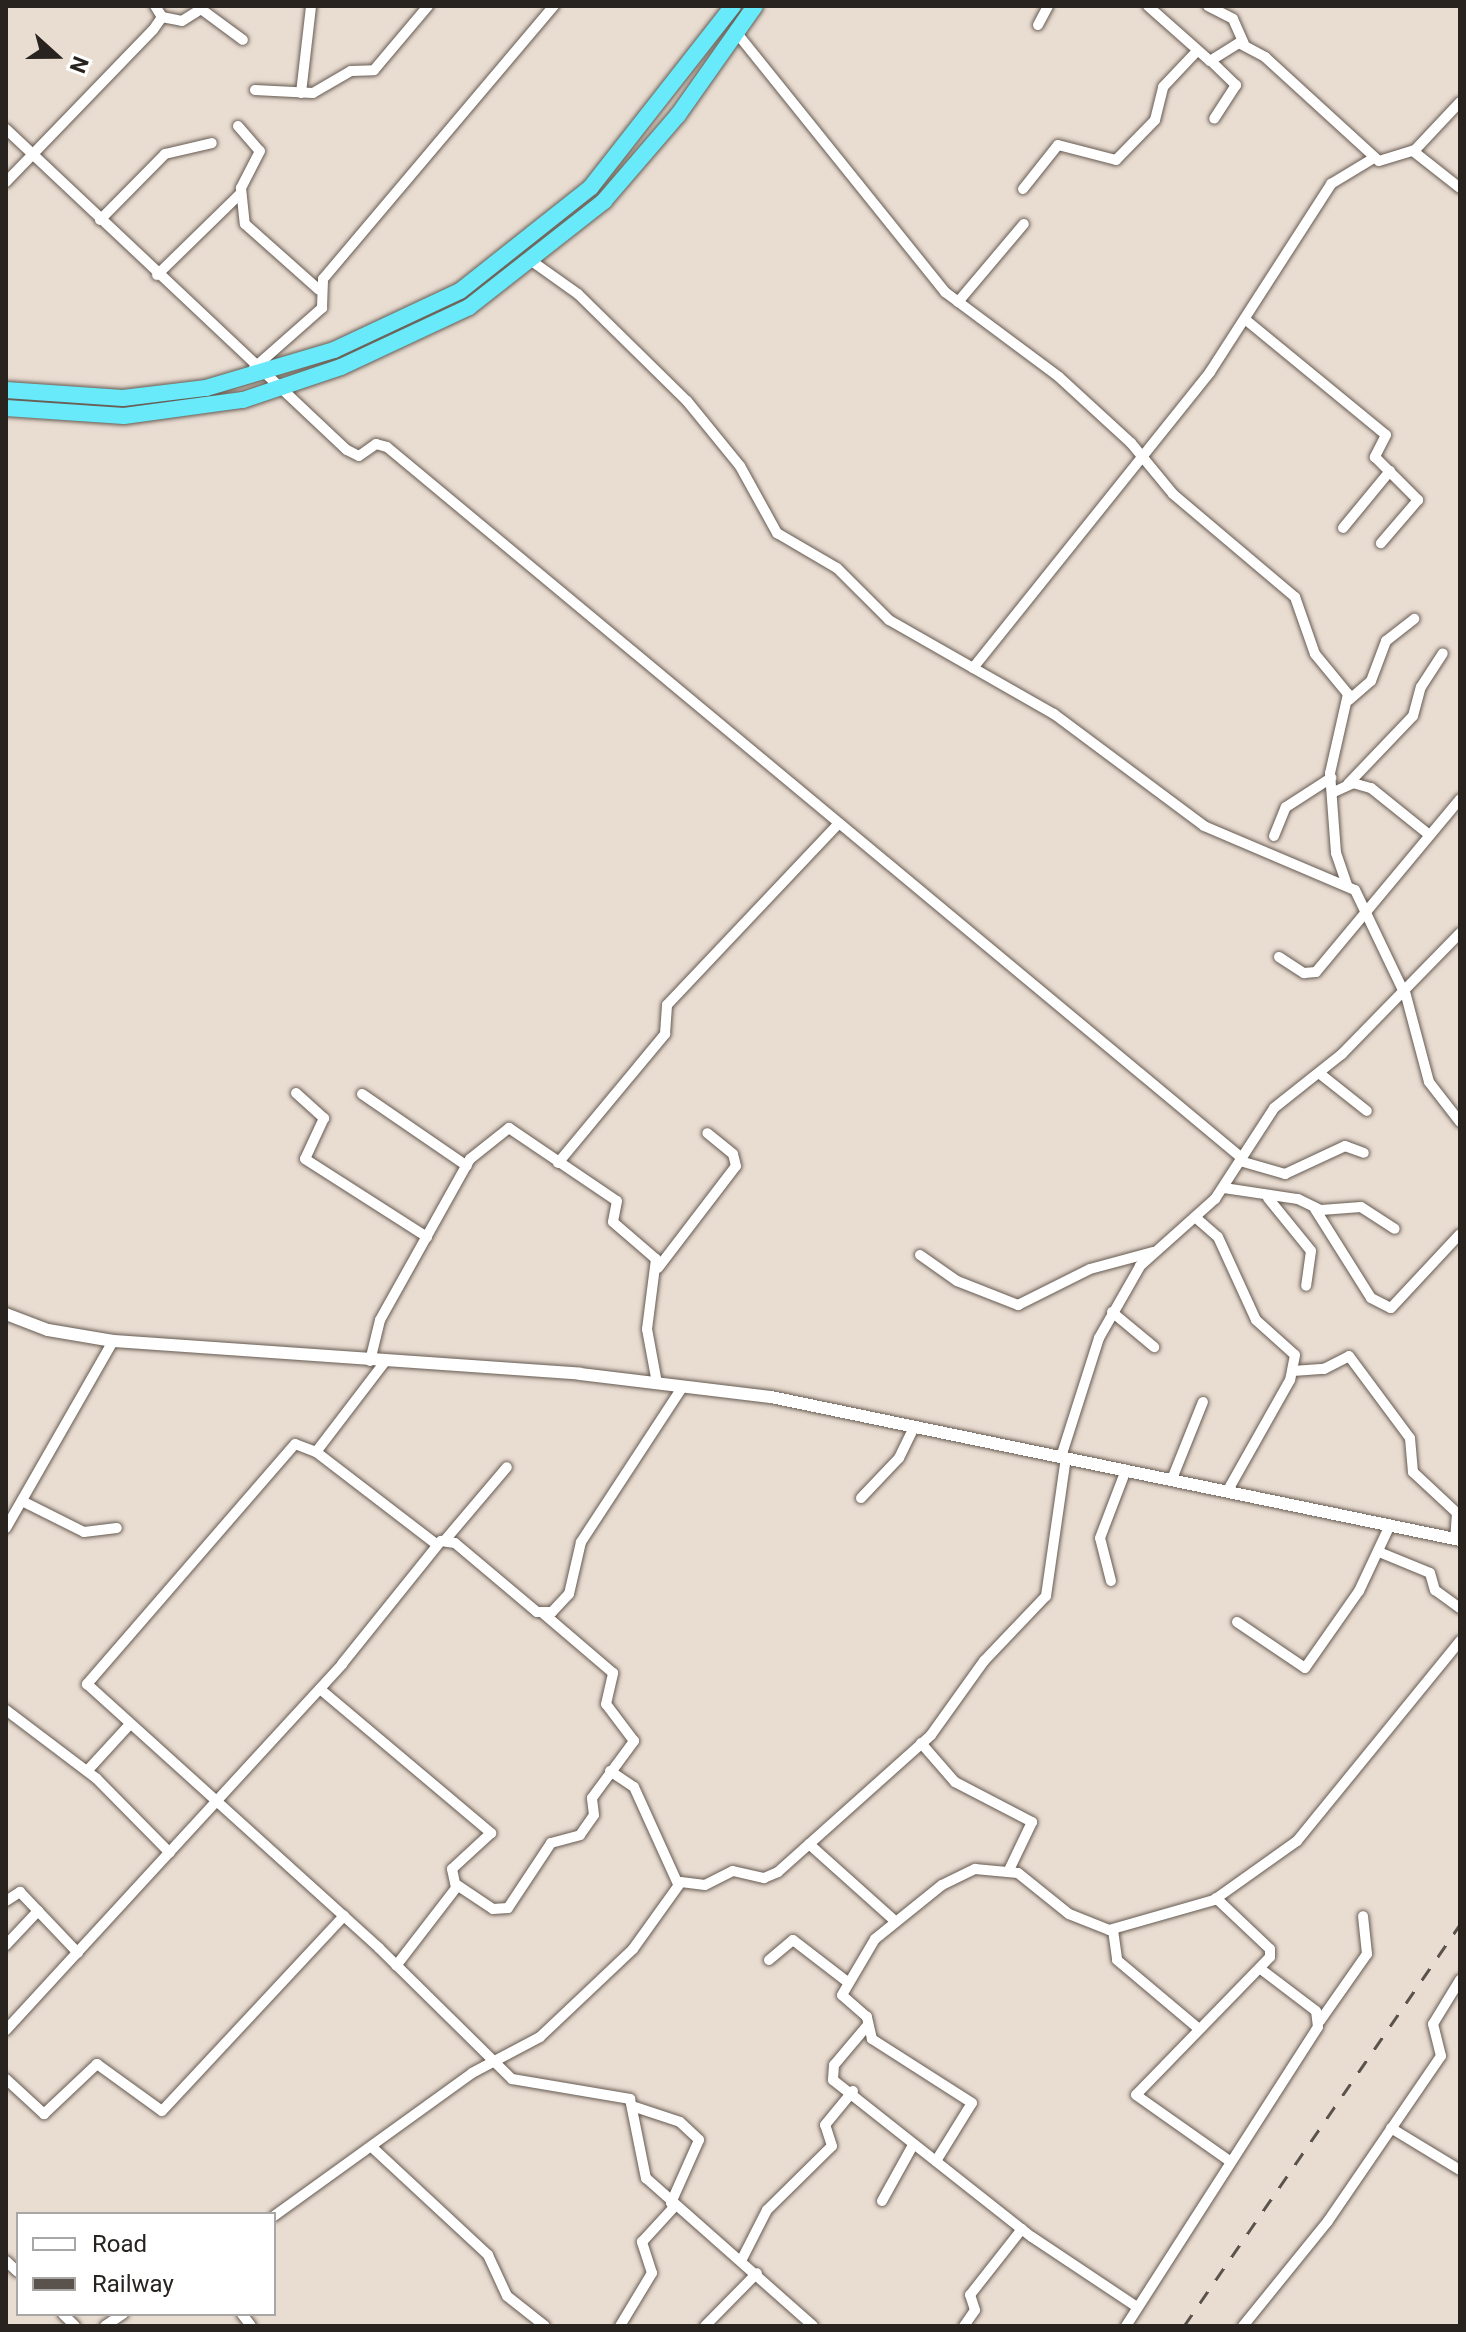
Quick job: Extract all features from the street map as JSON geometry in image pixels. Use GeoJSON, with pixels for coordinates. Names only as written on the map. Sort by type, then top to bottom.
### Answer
{"type":"FeatureCollection","features":[{"type":"Feature","properties":{"kind":"highway"},"geometry":{"type":"LineString","coordinates":[[6,390],[123,398],[258,371],[400,322],[508,258],[628,148],[733,6]]}},
{"type":"Feature","properties":{"kind":"highway"},"geometry":{"type":"LineString","coordinates":[[6,408],[124,416],[280,390],[408,339],[533,262],[642,160],[755,6]]}},
{"type":"Feature","properties":{"kind":"street"},"geometry":{"type":"LineString","coordinates":[[155,6],[162,17],[182,21],[201,9],[243,40]]}},
{"type":"Feature","properties":{"kind":"street"},"geometry":{"type":"LineString","coordinates":[[301,93],[311,6]]}},
{"type":"Feature","properties":{"kind":"street"},"geometry":{"type":"LineString","coordinates":[[255,90],[301,93],[326,89],[351,71],[374,70],[428,6]]}},
{"type":"Feature","properties":{"kind":"street"},"geometry":{"type":"LineString","coordinates":[[319,290],[554,6]]}},
{"type":"Feature","properties":{"kind":"street"},"geometry":{"type":"LineString","coordinates":[[1038,25],[1048,6]]}},
{"type":"Feature","properties":{"kind":"street"},"geometry":{"type":"LineString","coordinates":[[1148,6],[1236,85],[1214,119]]}},
{"type":"Feature","properties":{"kind":"street"},"geometry":{"type":"LineString","coordinates":[[1208,6],[1238,24],[1244,44],[1294,79],[1374,158],[1392,162],[1413,151],[1460,102]]}},
{"type":"Feature","properties":{"kind":"street"},"geometry":{"type":"LineString","coordinates":[[6,182],[162,17]]}},
{"type":"Feature","properties":{"kind":"street"},"geometry":{"type":"LineString","coordinates":[[736,32],[958,302],[1041,362],[1142,458],[1173,494],[1289,590],[1309,623],[1315,654],[1349,700]]}},
{"type":"Feature","properties":{"kind":"street"},"geometry":{"type":"LineString","coordinates":[[1213,63],[1244,44]]}},
{"type":"Feature","properties":{"kind":"street"},"geometry":{"type":"LineString","coordinates":[[1023,189],[1058,145],[1116,160],[1155,120],[1163,87],[1196,52]]}},
{"type":"Feature","properties":{"kind":"street"},"geometry":{"type":"LineString","coordinates":[[157,275],[241,193],[260,151],[238,126]]}},
{"type":"Feature","properties":{"kind":"street"},"geometry":{"type":"LineString","coordinates":[[6,129],[258,371],[353,454],[387,447],[838,824],[984,936],[1241,1160],[1285,1174],[1345,1146],[1364,1153]]}},
{"type":"Feature","properties":{"kind":"street"},"geometry":{"type":"LineString","coordinates":[[100,220],[165,154],[212,143]]}},
{"type":"Feature","properties":{"kind":"street"},"geometry":{"type":"LineString","coordinates":[[1413,151],[1460,188]]}},
{"type":"Feature","properties":{"kind":"street"},"geometry":{"type":"LineString","coordinates":[[973,668],[1142,458],[1246,320],[1331,184],[1374,158]]}},
{"type":"Feature","properties":{"kind":"street"},"geometry":{"type":"LineString","coordinates":[[241,193],[245,224],[319,290],[322,308],[258,371]]}},
{"type":"Feature","properties":{"kind":"street"},"geometry":{"type":"LineString","coordinates":[[958,302],[1024,224]]}},
{"type":"Feature","properties":{"kind":"street"},"geometry":{"type":"LineString","coordinates":[[533,262],[567,284],[687,401],[740,466],[777,533],[837,568],[889,620],[1054,714],[1204,826],[1276,863],[1347,885]]}},
{"type":"Feature","properties":{"kind":"street"},"geometry":{"type":"LineString","coordinates":[[1246,320],[1386,435],[1375,457],[1418,500],[1381,543]]}},
{"type":"Feature","properties":{"kind":"street"},"geometry":{"type":"LineString","coordinates":[[1343,528],[1390,471]]}},
{"type":"Feature","properties":{"kind":"street"},"geometry":{"type":"LineString","coordinates":[[1414,619],[1386,641],[1371,681],[1349,700],[1331,778],[1336,853],[1347,885],[1368,906],[1404,989],[1429,1082],[1460,1122]]}},
{"type":"Feature","properties":{"kind":"street"},"geometry":{"type":"LineString","coordinates":[[1334,792],[1348,784],[1413,716],[1421,687],[1443,653]]}},
{"type":"Feature","properties":{"kind":"street"},"geometry":{"type":"LineString","coordinates":[[1274,836],[1286,807],[1331,778]]}},
{"type":"Feature","properties":{"kind":"street"},"geometry":{"type":"LineString","coordinates":[[1348,784],[1382,794],[1427,833]]}},
{"type":"Feature","properties":{"kind":"street"},"geometry":{"type":"LineString","coordinates":[[1279,957],[1313,974],[1427,833],[1460,799]]}},
{"type":"Feature","properties":{"kind":"street"},"geometry":{"type":"LineString","coordinates":[[558,1163],[665,1034],[667,1005],[838,824]]}},
{"type":"Feature","properties":{"kind":"street"},"geometry":{"type":"LineString","coordinates":[[678,1884],[710,1884],[733,1871],[770,1877],[921,1743],[1046,1596],[1064,1458],[1112,1312],[1155,1251],[1224,1188],[1274,1108],[1319,1073],[1460,933]]}},
{"type":"Feature","properties":{"kind":"street"},"geometry":{"type":"LineString","coordinates":[[1319,1073],[1367,1111]]}},
{"type":"Feature","properties":{"kind":"street"},"geometry":{"type":"LineString","coordinates":[[296,1093],[324,1115],[305,1159],[427,1237]]}},
{"type":"Feature","properties":{"kind":"street"},"geometry":{"type":"LineString","coordinates":[[362,1094],[467,1166]]}},
{"type":"Feature","properties":{"kind":"street"},"geometry":{"type":"LineString","coordinates":[[370,1361],[380,1320],[467,1166],[484,1142],[509,1128],[617,1201],[613,1222],[647,1249],[658,1268]]}},
{"type":"Feature","properties":{"kind":"street"},"geometry":{"type":"LineString","coordinates":[[657,1383],[647,1329],[658,1268],[736,1166],[733,1154],[707,1133]]}},
{"type":"Feature","properties":{"kind":"street"},"geometry":{"type":"LineString","coordinates":[[1224,1188],[1315,1209],[1354,1205],[1395,1229]]}},
{"type":"Feature","properties":{"kind":"street"},"geometry":{"type":"LineString","coordinates":[[1268,1198],[1311,1251],[1306,1286]]}},
{"type":"Feature","properties":{"kind":"street"},"geometry":{"type":"LineString","coordinates":[[1315,1209],[1371,1298],[1391,1308],[1460,1234]]}},
{"type":"Feature","properties":{"kind":"street"},"geometry":{"type":"LineString","coordinates":[[1195,1217],[1218,1237],[1256,1320],[1292,1349],[1293,1371],[1228,1490]]}},
{"type":"Feature","properties":{"kind":"street"},"geometry":{"type":"LineString","coordinates":[[920,1255],[957,1281],[1018,1305],[1090,1269],[1155,1251]]}},
{"type":"Feature","properties":{"kind":"street"},"geometry":{"type":"LineString","coordinates":[[1112,1312],[1154,1347]]}},
{"type":"Feature","properties":{"kind":"street"},"geometry":{"type":"LineString","coordinates":[[6,1314],[48,1330],[113,1341],[683,1386],[1228,1490],[1457,1540],[1457,1513],[1410,1468],[1410,1438],[1349,1356],[1342,1353],[1324,1369],[1293,1371]]}},
{"type":"Feature","properties":{"kind":"street"},"geometry":{"type":"LineString","coordinates":[[6,1528],[113,1341]]}},
{"type":"Feature","properties":{"kind":"street"},"geometry":{"type":"LineString","coordinates":[[316,1452],[384,1363]]}},
{"type":"Feature","properties":{"kind":"street"},"geometry":{"type":"LineString","coordinates":[[544,1614],[569,1594],[581,1542],[683,1386]]}},
{"type":"Feature","properties":{"kind":"street"},"geometry":{"type":"LineString","coordinates":[[1172,1479],[1203,1402]]}},
{"type":"Feature","properties":{"kind":"street"},"geometry":{"type":"LineString","coordinates":[[861,1498],[899,1458],[913,1429]]}},
{"type":"Feature","properties":{"kind":"street"},"geometry":{"type":"LineString","coordinates":[[320,1689],[491,1833],[452,1869],[457,1885],[493,1909],[508,1908],[551,1843],[580,1835],[610,1771],[635,1738],[606,1704],[615,1676],[544,1614],[316,1452],[291,1447],[90,1674],[89,1688],[344,1916],[495,2062],[525,2086],[551,2082],[588,2096],[616,2094],[635,2107],[680,2122],[699,2140],[673,2204],[642,2242],[652,2273],[620,2326]]}},
{"type":"Feature","properties":{"kind":"street"},"geometry":{"type":"LineString","coordinates":[[6,2030],[320,1689],[507,1467]]}},
{"type":"Feature","properties":{"kind":"street"},"geometry":{"type":"LineString","coordinates":[[1111,1581],[1100,1538],[1126,1470]]}},
{"type":"Feature","properties":{"kind":"street"},"geometry":{"type":"LineString","coordinates":[[22,1501],[84,1532],[117,1528]]}},
{"type":"Feature","properties":{"kind":"street"},"geometry":{"type":"LineString","coordinates":[[1237,1622],[1305,1668],[1379,1552],[1390,1525]]}},
{"type":"Feature","properties":{"kind":"street"},"geometry":{"type":"LineString","coordinates":[[1379,1552],[1430,1573],[1435,1590],[1460,1608]]}},
{"type":"Feature","properties":{"kind":"street"},"geometry":{"type":"LineString","coordinates":[[936,2161],[972,2103],[872,2039],[868,2025],[842,1995],[845,1980],[895,1921],[971,1870],[1009,1870],[1069,1914],[1113,1930],[1216,1898],[1297,1841],[1460,1641]]}},
{"type":"Feature","properties":{"kind":"street"},"geometry":{"type":"LineString","coordinates":[[6,1710],[87,1771],[170,1853]]}},
{"type":"Feature","properties":{"kind":"street"},"geometry":{"type":"LineString","coordinates":[[87,1771],[130,1724]]}},
{"type":"Feature","properties":{"kind":"street"},"geometry":{"type":"LineString","coordinates":[[921,1743],[955,1782],[1032,1822],[1009,1870]]}},
{"type":"Feature","properties":{"kind":"street"},"geometry":{"type":"LineString","coordinates":[[610,1771],[634,1787],[678,1884]]}},
{"type":"Feature","properties":{"kind":"street"},"geometry":{"type":"LineString","coordinates":[[809,1844],[895,1921]]}},
{"type":"Feature","properties":{"kind":"street"},"geometry":{"type":"LineString","coordinates":[[276,2215],[374,2149],[588,1996],[633,1949],[678,1884]]}},
{"type":"Feature","properties":{"kind":"street"},"geometry":{"type":"LineString","coordinates":[[396,1966],[457,1885]]}},
{"type":"Feature","properties":{"kind":"street"},"geometry":{"type":"LineString","coordinates":[[6,1901],[20,1892],[78,1953]]}},
{"type":"Feature","properties":{"kind":"street"},"geometry":{"type":"LineString","coordinates":[[1216,1898],[1270,1949],[1262,1970],[1199,2029],[1137,2098],[1231,2162]]}},
{"type":"Feature","properties":{"kind":"street"},"geometry":{"type":"LineString","coordinates":[[6,1945],[38,1911]]}},
{"type":"Feature","properties":{"kind":"street"},"geometry":{"type":"LineString","coordinates":[[6,2079],[44,2114],[97,2064],[162,2111],[344,1916]]}},
{"type":"Feature","properties":{"kind":"street"},"geometry":{"type":"LineString","coordinates":[[1126,2326],[1320,2021],[1367,1954],[1363,1916]]}},
{"type":"Feature","properties":{"kind":"street"},"geometry":{"type":"LineString","coordinates":[[1113,1930],[1117,1960],[1199,2029]]}},
{"type":"Feature","properties":{"kind":"street"},"geometry":{"type":"LineString","coordinates":[[769,1960],[793,1940],[845,1980]]}},
{"type":"Feature","properties":{"kind":"street"},"geometry":{"type":"LineString","coordinates":[[1262,1970],[1320,2021]]}},
{"type":"Feature","properties":{"kind":"street"},"geometry":{"type":"LineString","coordinates":[[1243,2326],[1283,2282],[1441,2056],[1433,2024],[1460,1980]]}},
{"type":"Feature","properties":{"kind":"street"},"geometry":{"type":"LineString","coordinates":[[868,2025],[830,2071],[913,2145],[1022,2229],[1137,2307]]}},
{"type":"Feature","properties":{"kind":"street"},"geometry":{"type":"LineString","coordinates":[[742,2259],[767,2210],[832,2146],[825,2125],[853,2091]]}},
{"type":"Feature","properties":{"kind":"street"},"geometry":{"type":"LineString","coordinates":[[635,2107],[642,2172],[673,2204],[742,2259],[812,2326]]}},
{"type":"Feature","properties":{"kind":"street"},"geometry":{"type":"LineString","coordinates":[[1391,2128],[1460,2170]]}},
{"type":"Feature","properties":{"kind":"street"},"geometry":{"type":"LineString","coordinates":[[882,2201],[913,2145]]}},
{"type":"Feature","properties":{"kind":"street"},"geometry":{"type":"LineString","coordinates":[[374,2149],[488,2255],[507,2296],[545,2326]]}},
{"type":"Feature","properties":{"kind":"street"},"geometry":{"type":"LineString","coordinates":[[964,2326],[975,2310],[970,2295],[1022,2229]]}},
{"type":"Feature","properties":{"kind":"street"},"geometry":{"type":"LineString","coordinates":[[705,2326],[757,2273]]}},
{"type":"Feature","properties":{"kind":"railway"},"geometry":{"type":"LineString","coordinates":[[1184,2326],[1460,1924]]}}]}
